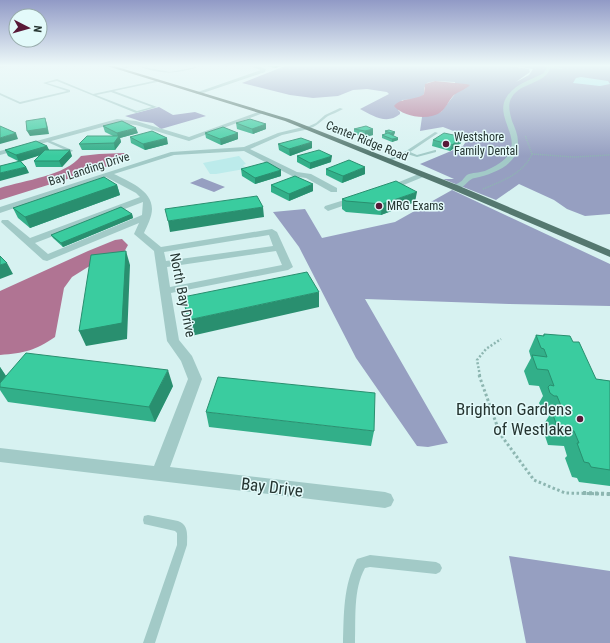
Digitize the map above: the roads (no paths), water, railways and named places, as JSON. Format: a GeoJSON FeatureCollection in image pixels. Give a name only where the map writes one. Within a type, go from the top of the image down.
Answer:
{"type":"FeatureCollection","features":[{"type":"Feature","properties":{"kind":"main road","name":"Center Ridge Road"},"geometry":{"type":"LineString","coordinates":[[208,96],[263,112],[308,128],[386,161],[424,175],[610,254]]}},
{"type":"Feature","properties":{"kind":"street"},"geometry":{"type":"LineString","coordinates":[[454,188],[464,183],[472,183],[486,178],[486,174],[509,158],[514,151],[516,139],[507,116],[507,103],[510,96]]}},
{"type":"Feature","properties":{"kind":"street"},"geometry":{"type":"LineString","coordinates":[[0,153],[117,121],[129,121],[145,124],[178,137],[189,139],[263,112]]}},
{"type":"Feature","properties":{"kind":"street","name":"Bay Landing Drive"},"geometry":{"type":"LineString","coordinates":[[0,210],[161,156],[186,152],[245,149],[271,139],[288,137],[308,128]]}},
{"type":"Feature","properties":{"kind":"street"},"geometry":{"type":"LineString","coordinates":[[186,152],[189,139]]}},
{"type":"Feature","properties":{"kind":"street"},"geometry":{"type":"LineString","coordinates":[[245,149],[295,174],[308,176],[334,190]]}},
{"type":"Feature","properties":{"kind":"street"},"geometry":{"type":"LineString","coordinates":[[28,242],[144,198],[139,191],[106,174]]}},
{"type":"Feature","properties":{"kind":"street"},"geometry":{"type":"LineString","coordinates":[[377,192],[424,175]]}},
{"type":"Feature","properties":{"kind":"street"},"geometry":{"type":"LineString","coordinates":[[328,208],[363,196]]}},
{"type":"Feature","properties":{"kind":"street","name":"North Bay Drive"},"geometry":{"type":"LineString","coordinates":[[144,198],[148,209],[140,234],[159,250],[173,341],[187,359],[195,379],[159,474]]}},
{"type":"Feature","properties":{"kind":"street"},"geometry":{"type":"LineString","coordinates":[[5,222],[47,258],[145,217]]}},
{"type":"Feature","properties":{"kind":"street"},"geometry":{"type":"LineString","coordinates":[[159,250],[272,232],[288,267],[165,291]]}},
{"type":"Feature","properties":{"kind":"street"},"geometry":{"type":"LineString","coordinates":[[161,265],[279,248]]}},
{"type":"Feature","properties":{"kind":"street"},"geometry":{"type":"LineString","coordinates":[[0,455],[159,474]]}},
{"type":"Feature","properties":{"kind":"street","name":"Bay Drive"},"geometry":{"type":"LineString","coordinates":[[159,474],[385,500]]}},
{"type":"Feature","properties":{"kind":"lane"},"geometry":{"type":"LineString","coordinates":[[4,96],[20,103],[52,96]]}},
{"type":"Feature","properties":{"kind":"lane"},"geometry":{"type":"LineString","coordinates":[[96,96],[136,112],[155,107],[125,96]]}},
{"type":"Feature","properties":{"kind":"lane"},"geometry":{"type":"LineString","coordinates":[[308,128],[317,124],[326,116],[341,108]]}},
{"type":"Feature","properties":{"kind":"lane"},"geometry":{"type":"LineString","coordinates":[[386,161],[406,152],[436,133]]}},
{"type":"Feature","properties":{"kind":"lane"},"geometry":{"type":"LineString","coordinates":[[46,140],[70,151]]}},
{"type":"Feature","properties":{"kind":"lane"},"geometry":{"type":"LineString","coordinates":[[406,152],[417,156],[434,151]]}},
{"type":"Feature","properties":{"kind":"lane"},"geometry":{"type":"LineString","coordinates":[[148,520],[178,526],[182,531],[182,545],[149,643]]}},
{"type":"Feature","properties":{"kind":"lane"},"geometry":{"type":"LineString","coordinates":[[349,643],[352,583],[355,572],[361,563],[370,561],[436,568]]}},
{"type":"Feature","properties":{"kind":"place","name":"Westshore Family Dental"},"geometry":{"type":"Point","coordinates":[446,144]}},
{"type":"Feature","properties":{"kind":"place","name":"MRG Exams"},"geometry":{"type":"Point","coordinates":[379,206]}},
{"type":"Feature","properties":{"kind":"place","name":"Brighton Gardens of Westlake"},"geometry":{"type":"Point","coordinates":[580,419]}}]}
